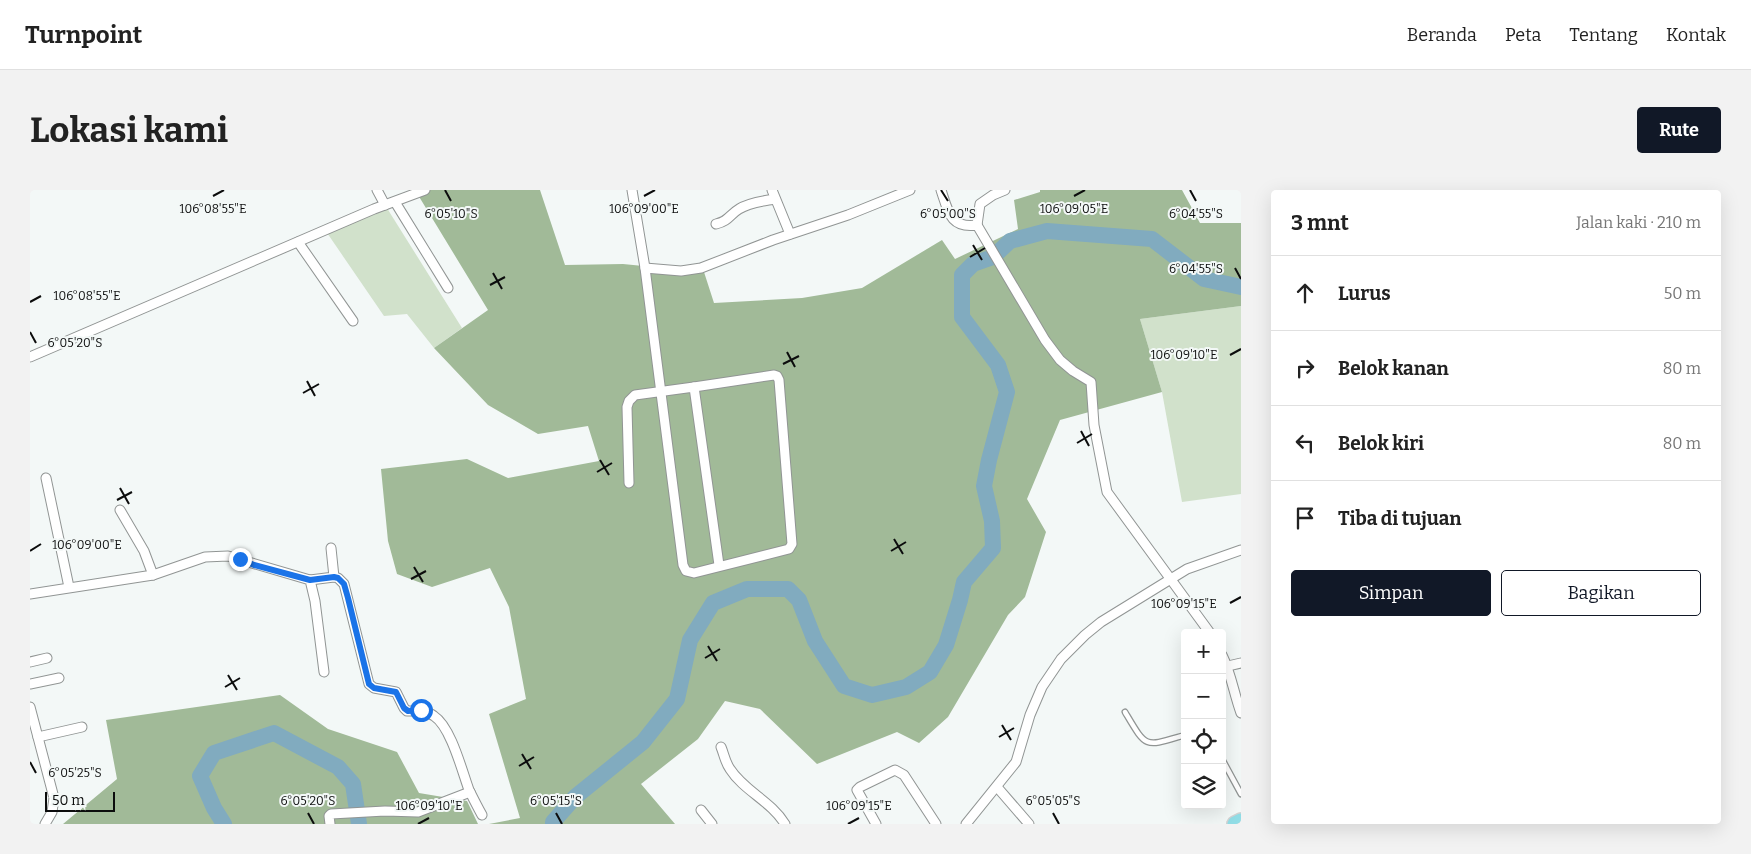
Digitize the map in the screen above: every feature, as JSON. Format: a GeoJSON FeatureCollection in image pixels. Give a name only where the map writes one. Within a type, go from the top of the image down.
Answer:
{"type":"FeatureCollection","features":[{"type":"Feature","properties":{"kind":"main road"},"geometry":{"type":"LineString","coordinates":[[1235,824],[1241,821]]}},
{"type":"Feature","properties":{"kind":"street"},"geometry":{"type":"LineString","coordinates":[[377,190],[385,205]]}},
{"type":"Feature","properties":{"kind":"street"},"geometry":{"type":"LineString","coordinates":[[30,357],[172,295],[395,202],[404,194],[425,190]]}},
{"type":"Feature","properties":{"kind":"street"},"geometry":{"type":"LineString","coordinates":[[630,482],[627,407],[629,401],[635,395],[661,391],[694,386],[774,375],[777,376],[779,380],[792,544],[789,549],[783,552],[719,565],[694,573],[686,571],[683,565],[661,391],[645,268],[632,190]]}},
{"type":"Feature","properties":{"kind":"street"},"geometry":{"type":"LineString","coordinates":[[772,190],[790,234]]}},
{"type":"Feature","properties":{"kind":"street"},"geometry":{"type":"LineString","coordinates":[[645,268],[681,271],[701,268],[790,234],[848,215],[910,190]]}},
{"type":"Feature","properties":{"kind":"street"},"geometry":{"type":"LineString","coordinates":[[941,190],[951,217],[962,226],[979,228]]}},
{"type":"Feature","properties":{"kind":"street"},"geometry":{"type":"LineString","coordinates":[[1006,190],[993,195],[980,204],[979,228],[1039,330],[1060,360],[1091,382],[1094,425],[1107,492],[1207,629]]}},
{"type":"Feature","properties":{"kind":"street"},"geometry":{"type":"LineString","coordinates":[[716,224],[725,222],[736,210],[744,206],[775,199]]}},
{"type":"Feature","properties":{"kind":"street"},"geometry":{"type":"LineString","coordinates":[[395,202],[448,288]]}},
{"type":"Feature","properties":{"kind":"street"},"geometry":{"type":"LineString","coordinates":[[298,242],[353,321]]}},
{"type":"Feature","properties":{"kind":"street"},"geometry":{"type":"LineString","coordinates":[[694,386],[719,565]]}},
{"type":"Feature","properties":{"kind":"street"},"geometry":{"type":"LineString","coordinates":[[46,478],[69,587]]}},
{"type":"Feature","properties":{"kind":"street"},"geometry":{"type":"LineString","coordinates":[[120,510],[144,551],[153,575]]}},
{"type":"Feature","properties":{"kind":"street"},"geometry":{"type":"LineString","coordinates":[[331,548],[334,577]]}},
{"type":"Feature","properties":{"kind":"street"},"geometry":{"type":"LineString","coordinates":[[969,823],[1016,762],[1030,715],[1042,687],[1061,659],[1084,635],[1101,622],[1199,563],[1240,553]]}},
{"type":"Feature","properties":{"kind":"street"},"geometry":{"type":"LineString","coordinates":[[30,594],[153,575],[205,557],[228,556],[310,580],[338,578],[344,584],[369,684],[374,688],[396,692],[404,708],[408,711],[421,710],[437,718],[448,734],[470,792],[482,815]]}},
{"type":"Feature","properties":{"kind":"street"},"geometry":{"type":"LineString","coordinates":[[310,580],[315,601],[324,672]]}},
{"type":"Feature","properties":{"kind":"street"},"geometry":{"type":"LineString","coordinates":[[30,662],[47,658]]}},
{"type":"Feature","properties":{"kind":"street"},"geometry":{"type":"LineString","coordinates":[[1226,662],[1241,713]]}},
{"type":"Feature","properties":{"kind":"street"},"geometry":{"type":"LineString","coordinates":[[1228,666],[1241,663]]}},
{"type":"Feature","properties":{"kind":"street"},"geometry":{"type":"LineString","coordinates":[[30,684],[59,678]]}},
{"type":"Feature","properties":{"kind":"street"},"geometry":{"type":"LineString","coordinates":[[30,707],[54,798],[52,812],[45,824]]}},
{"type":"Feature","properties":{"kind":"street"},"geometry":{"type":"LineString","coordinates":[[38,737],[82,727]]}},
{"type":"Feature","properties":{"kind":"street"},"geometry":{"type":"LineString","coordinates":[[721,747],[728,767],[736,777],[776,811],[785,824]]}},
{"type":"Feature","properties":{"kind":"street"},"geometry":{"type":"LineString","coordinates":[[876,824],[857,790],[898,770],[904,775],[936,824]]}},
{"type":"Feature","properties":{"kind":"street"},"geometry":{"type":"LineString","coordinates":[[997,787],[1029,824]]}},
{"type":"Feature","properties":{"kind":"street"},"geometry":{"type":"LineString","coordinates":[[330,824],[329,816],[333,814],[385,811],[418,812],[470,792]]}},
{"type":"Feature","properties":{"kind":"street"},"geometry":{"type":"LineString","coordinates":[[701,810],[712,824]]}},
{"type":"Feature","properties":{"kind":"lane"},"geometry":{"type":"LineString","coordinates":[[1126,712],[1141,738],[1146,742],[1166,741],[1181,736]]}},
{"type":"Feature","properties":{"kind":"lane"},"geometry":{"type":"LineString","coordinates":[[1225,764],[1241,794]]}},
{"type":"Feature","properties":{"kind":"green space"},"geometry":{"type":"Polygon","coordinates":[[[415,190],[540,190],[565,265],[623,264],[704,272],[714,303],[802,298],[862,288],[942,240],[955,259],[1018,229],[1014,200],[1040,192],[1040,190],[1182,190],[1200,223],[1241,223],[1241,306],[1140,319],[1162,392],[1060,420],[1027,499],[1046,532],[1025,597],[1008,615],[948,717],[919,743],[897,732],[817,764],[760,709],[725,701],[698,739],[641,784],[675,824],[489,824],[520,818],[489,714],[526,699],[509,607],[490,568],[432,587],[397,574],[388,541],[381,469],[467,459],[508,478],[599,461],[588,426],[538,434],[488,405],[434,348],[488,310],[415,190]]]}},
{"type":"Feature","properties":{"kind":"green space"},"geometry":{"type":"Polygon","coordinates":[[[385,205],[462,328],[434,348],[407,314],[384,316],[323,227],[385,205]]]}},
{"type":"Feature","properties":{"kind":"green space"},"geometry":{"type":"Polygon","coordinates":[[[1241,306],[1241,494],[1182,502],[1162,392],[1140,319],[1241,306]]]}},
{"type":"Feature","properties":{"kind":"green space"},"geometry":{"type":"Polygon","coordinates":[[[280,695],[328,729],[397,752],[419,793],[467,801],[478,824],[63,824],[117,779],[106,720],[280,695]]]}},
{"type":"Feature","properties":{"kind":"waterway"},"geometry":{"type":"LineString","coordinates":[[553,824],[575,797],[643,742],[677,699],[690,640],[713,603],[747,589],[788,589],[799,600],[815,641],[844,686],[872,695],[906,687],[930,672],[946,645],[964,582],[993,548],[992,521],[984,486],[1007,392],[998,365],[962,317],[962,275],[973,264],[993,257],[1010,241],[1047,231],[1152,239],[1204,279],[1241,287]]}},
{"type":"Feature","properties":{"kind":"waterway"},"geometry":{"type":"LineString","coordinates":[[224,824],[214,808],[200,776],[214,753],[274,733],[338,767],[353,784],[359,824]]}},
{"type":"Feature","properties":{"kind":"route"},"geometry":{"type":"LineString","coordinates":[[240,559],[254,565],[310,580],[334,577],[341,580],[348,598],[369,684],[374,688],[396,692],[404,708],[408,711],[421,710]]}}]}
